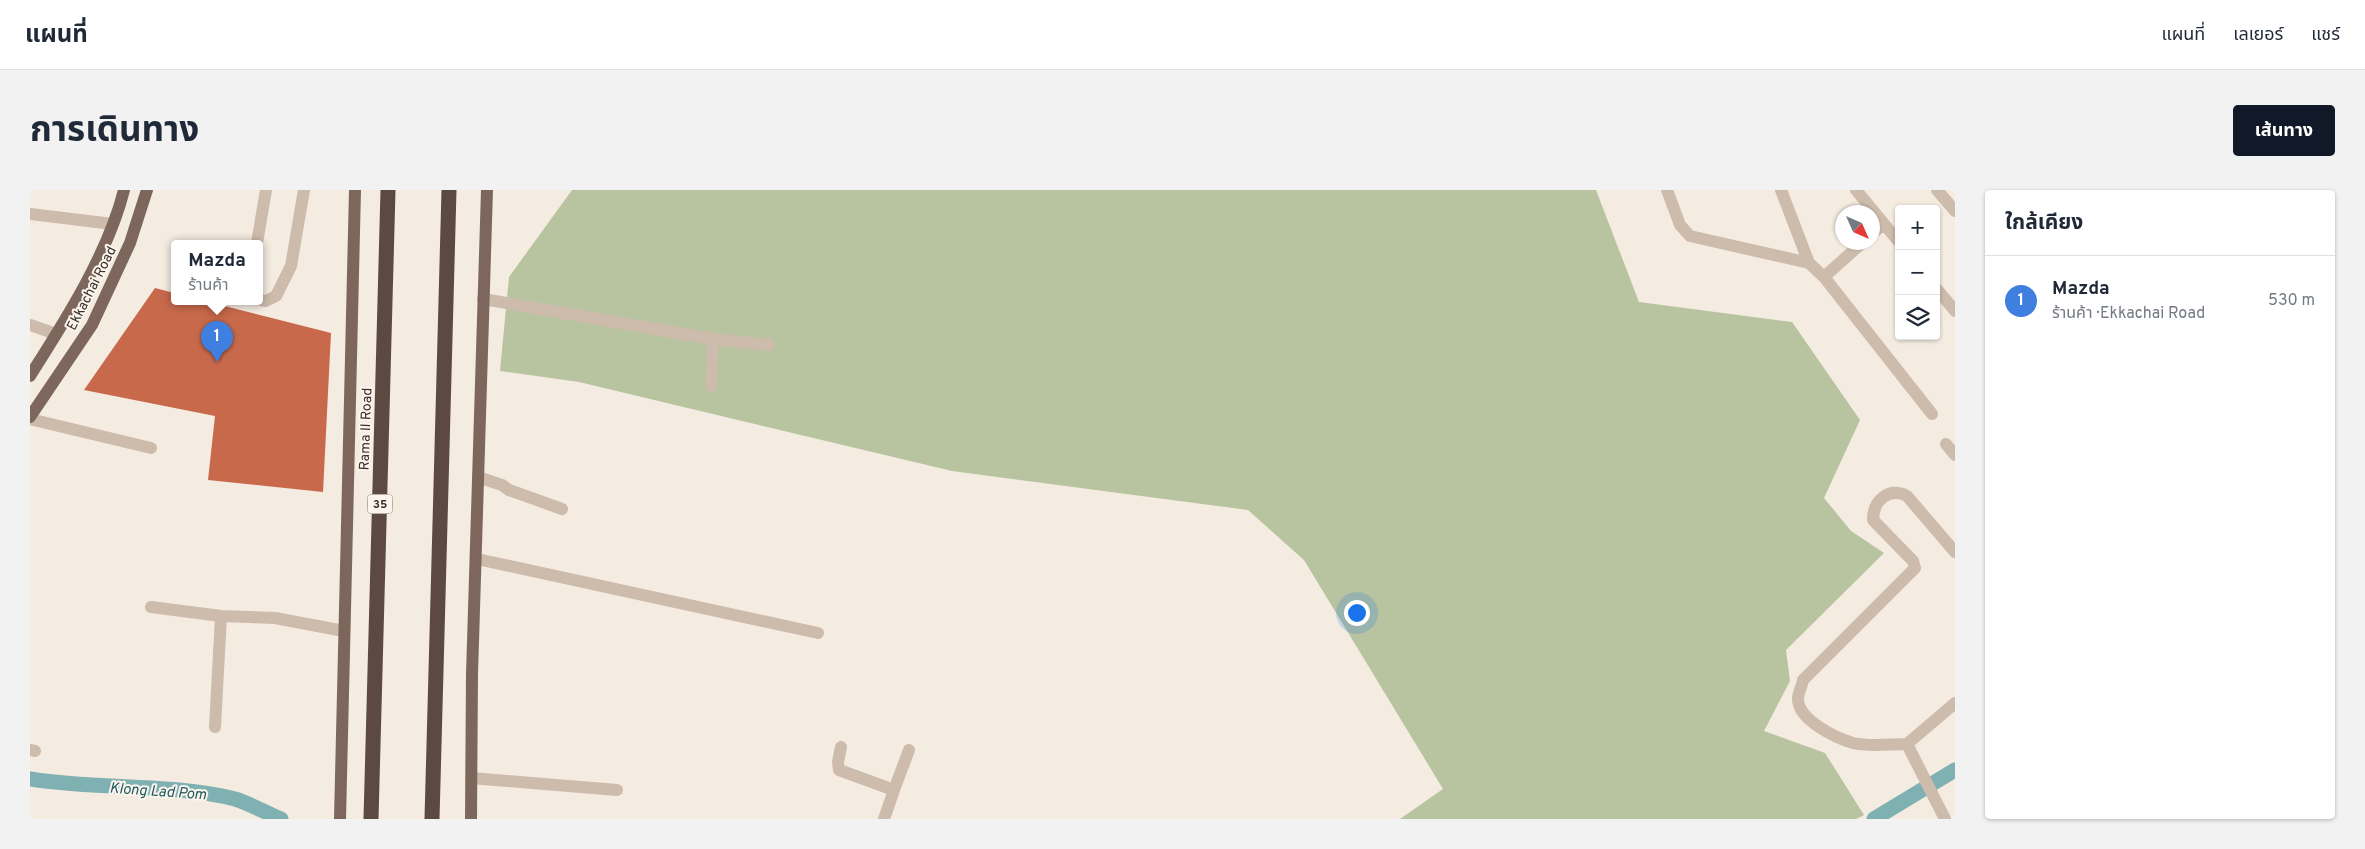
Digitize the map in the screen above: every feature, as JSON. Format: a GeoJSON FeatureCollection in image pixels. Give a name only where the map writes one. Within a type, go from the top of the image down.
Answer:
{"type":"FeatureCollection","features":[{"type":"Feature","properties":{"kind":"highway","name":"Rama II Road"},"geometry":{"type":"LineString","coordinates":[[371,819],[388,190]]}},
{"type":"Feature","properties":{"kind":"highway"},"geometry":{"type":"LineString","coordinates":[[432,819],[449,190]]}},
{"type":"Feature","properties":{"kind":"main road","name":"Ekkachai Road"},"geometry":{"type":"LineString","coordinates":[[30,376],[89,275],[113,224],[124,190]]}},
{"type":"Feature","properties":{"kind":"main road","name":"Ekkachai Road"},"geometry":{"type":"LineString","coordinates":[[30,418],[92,325],[130,243],[147,190]]}},
{"type":"Feature","properties":{"kind":"main road","name":"Rama II Road"},"geometry":{"type":"LineString","coordinates":[[340,817],[355,190]]}},
{"type":"Feature","properties":{"kind":"main road"},"geometry":{"type":"LineString","coordinates":[[471,818],[472,674],[487,190]]}},
{"type":"Feature","properties":{"kind":"street"},"geometry":{"type":"LineString","coordinates":[[258,240],[266,190]]}},
{"type":"Feature","properties":{"kind":"street"},"geometry":{"type":"LineString","coordinates":[[263,300],[276,296],[291,266],[304,190]]}},
{"type":"Feature","properties":{"kind":"street"},"geometry":{"type":"LineString","coordinates":[[1667,190],[1680,225],[1690,236],[1809,263]]}},
{"type":"Feature","properties":{"kind":"street"},"geometry":{"type":"LineString","coordinates":[[1781,190],[1809,263],[1824,277],[1932,414]]}},
{"type":"Feature","properties":{"kind":"street"},"geometry":{"type":"LineString","coordinates":[[1856,190],[1895,237]]}},
{"type":"Feature","properties":{"kind":"street"},"geometry":{"type":"LineString","coordinates":[[1937,190],[1955,211]]}},
{"type":"Feature","properties":{"kind":"street"},"geometry":{"type":"LineString","coordinates":[[30,214],[113,224]]}},
{"type":"Feature","properties":{"kind":"street"},"geometry":{"type":"LineString","coordinates":[[1880,227],[1884,224]]}},
{"type":"Feature","properties":{"kind":"street"},"geometry":{"type":"LineString","coordinates":[[1824,277],[1854,250]]}},
{"type":"Feature","properties":{"kind":"street"},"geometry":{"type":"LineString","coordinates":[[1940,293],[1955,311]]}},
{"type":"Feature","properties":{"kind":"street"},"geometry":{"type":"LineString","coordinates":[[483,299],[713,339],[769,345]]}},
{"type":"Feature","properties":{"kind":"street"},"geometry":{"type":"LineString","coordinates":[[30,325],[56,334]]}},
{"type":"Feature","properties":{"kind":"street"},"geometry":{"type":"LineString","coordinates":[[710,386],[713,339]]}},
{"type":"Feature","properties":{"kind":"street"},"geometry":{"type":"LineString","coordinates":[[30,418],[151,448]]}},
{"type":"Feature","properties":{"kind":"street"},"geometry":{"type":"LineString","coordinates":[[1946,444],[1955,455]]}},
{"type":"Feature","properties":{"kind":"street"},"geometry":{"type":"LineString","coordinates":[[478,477],[562,509]]}},
{"type":"Feature","properties":{"kind":"street"},"geometry":{"type":"LineString","coordinates":[[1955,552],[1908,496],[1899,492],[1888,493],[1876,504],[1873,520],[1913,561],[1915,568],[1803,680],[1798,699],[1800,708],[1805,716],[1836,736],[1854,743],[1907,744],[1955,703]]}},
{"type":"Feature","properties":{"kind":"street"},"geometry":{"type":"LineString","coordinates":[[477,559],[818,633]]}},
{"type":"Feature","properties":{"kind":"street"},"geometry":{"type":"LineString","coordinates":[[150,607],[221,616],[275,618],[344,631]]}},
{"type":"Feature","properties":{"kind":"street"},"geometry":{"type":"LineString","coordinates":[[215,726],[221,616]]}},
{"type":"Feature","properties":{"kind":"street"},"geometry":{"type":"LineString","coordinates":[[1907,744],[1945,819]]}},
{"type":"Feature","properties":{"kind":"street"},"geometry":{"type":"LineString","coordinates":[[841,747],[838,762],[839,770],[894,790]]}},
{"type":"Feature","properties":{"kind":"street"},"geometry":{"type":"LineString","coordinates":[[884,819],[909,750]]}},
{"type":"Feature","properties":{"kind":"street"},"geometry":{"type":"LineString","coordinates":[[471,778],[617,790]]}},
{"type":"Feature","properties":{"kind":"green space"},"geometry":{"type":"Polygon","coordinates":[[[572,190],[1596,190],[1639,302],[1792,322],[1860,420],[1824,498],[1851,531],[1884,553],[1786,650],[1790,681],[1764,731],[1825,753],[1864,815],[1856,819],[1400,819],[1443,789],[1304,560],[1248,510],[952,471],[579,382],[500,371],[509,277],[572,190]]]}},
{"type":"Feature","properties":{"kind":"building"},"geometry":{"type":"Polygon","coordinates":[[[155,288],[171,292],[171,305],[221,305],[331,333],[323,492],[208,480],[215,416],[84,390],[155,288]]]}},
{"type":"Feature","properties":{"kind":"waterway"},"geometry":{"type":"LineString","coordinates":[[1874,819],[1955,770]]}},
{"type":"Feature","properties":{"kind":"waterway","name":"Klong Lad Pom"},"geometry":{"type":"LineString","coordinates":[[30,779],[81,785],[211,794],[241,801],[281,819]]}},
{"type":"Feature","properties":{"kind":"place","name":"Mazda"},"geometry":{"type":"Point","coordinates":[217,362]}}]}
